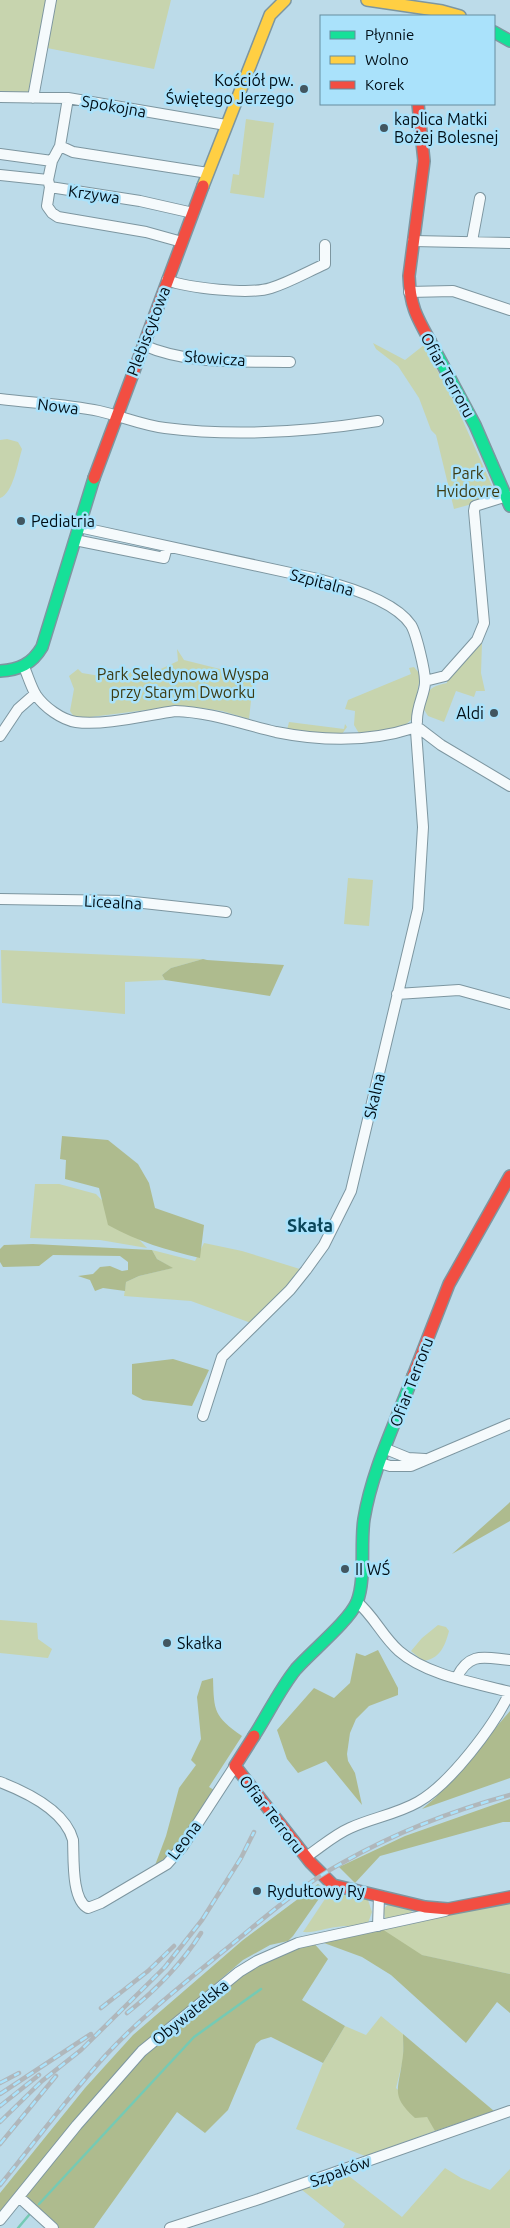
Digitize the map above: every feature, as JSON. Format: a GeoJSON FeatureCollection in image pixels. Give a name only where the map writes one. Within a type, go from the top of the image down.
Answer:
{"type":"FeatureCollection","features":[{"type":"Feature","properties":{"kind":"street"},"geometry":{"type":"LineString","coordinates":[[33,98],[51,0]]}},
{"type":"Feature","properties":{"kind":"street","name":"Plebiscytowa"},"geometry":{"type":"LineString","coordinates":[[24,667],[33,660],[42,647],[100,458],[142,345],[268,20],[273,10],[284,0]]}},
{"type":"Feature","properties":{"kind":"street"},"geometry":{"type":"LineString","coordinates":[[367,0],[442,9],[457,15]]}},
{"type":"Feature","properties":{"kind":"street"},"geometry":{"type":"LineString","coordinates":[[495,33],[510,41]]}},
{"type":"Feature","properties":{"kind":"street","name":"Spokojna"},"geometry":{"type":"LineString","coordinates":[[0,98],[68,98],[226,125]]}},
{"type":"Feature","properties":{"kind":"street"},"geometry":{"type":"LineString","coordinates":[[68,98],[60,146],[52,160],[47,206],[52,213],[58,217],[146,232],[182,242]]}},
{"type":"Feature","properties":{"kind":"street","name":"Ofiar Terroru"},"geometry":{"type":"LineString","coordinates":[[418,105],[424,160],[419,214],[408,275],[409,292],[414,313],[476,424],[508,501]]}},
{"type":"Feature","properties":{"kind":"street"},"geometry":{"type":"LineString","coordinates":[[60,146],[73,152],[208,173]]}},
{"type":"Feature","properties":{"kind":"street"},"geometry":{"type":"LineString","coordinates":[[0,154],[52,160]]}},
{"type":"Feature","properties":{"kind":"street","name":"Krzywa"},"geometry":{"type":"LineString","coordinates":[[0,174],[193,213]]}},
{"type":"Feature","properties":{"kind":"street"},"geometry":{"type":"LineString","coordinates":[[472,241],[480,198]]}},
{"type":"Feature","properties":{"kind":"street"},"geometry":{"type":"LineString","coordinates":[[413,241],[510,242]]}},
{"type":"Feature","properties":{"kind":"street"},"geometry":{"type":"LineString","coordinates":[[167,280],[180,284],[254,291],[271,288],[325,264],[324,245]]}},
{"type":"Feature","properties":{"kind":"street"},"geometry":{"type":"LineString","coordinates":[[409,292],[453,291],[507,308],[510,317]]}},
{"type":"Feature","properties":{"kind":"street","name":"Słowicza"},"geometry":{"type":"LineString","coordinates":[[142,345],[188,357],[290,362]]}},
{"type":"Feature","properties":{"kind":"street","name":"Nowa"},"geometry":{"type":"LineString","coordinates":[[0,399],[96,410],[139,423],[166,428],[210,431],[314,430],[378,421]]}},
{"type":"Feature","properties":{"kind":"street"},"geometry":{"type":"LineString","coordinates":[[425,681],[445,676],[480,635],[484,623],[474,511],[476,506],[481,504],[508,501]]}},
{"type":"Feature","properties":{"kind":"street","name":"Szpitalna"},"geometry":{"type":"LineString","coordinates":[[80,527],[318,579],[368,595],[398,612],[410,623],[415,635],[425,681],[418,708],[416,727]]}},
{"type":"Feature","properties":{"kind":"street"},"geometry":{"type":"LineString","coordinates":[[75,540],[164,558],[168,546]]}},
{"type":"Feature","properties":{"kind":"street"},"geometry":{"type":"LineString","coordinates":[[0,671],[14,671],[24,667],[35,694],[48,708],[62,717],[75,722],[92,723],[175,711],[189,711],[277,732],[309,737],[380,737],[416,727],[440,745],[510,786]]}},
{"type":"Feature","properties":{"kind":"street"},"geometry":{"type":"LineString","coordinates":[[0,736],[18,709],[35,694]]}},
{"type":"Feature","properties":{"kind":"street","name":"Skalna"},"geometry":{"type":"LineString","coordinates":[[203,1416],[222,1357],[290,1290],[324,1246],[351,1191],[364,1144],[418,909],[422,869],[422,812],[416,727]]}},
{"type":"Feature","properties":{"kind":"street","name":"Licealna"},"geometry":{"type":"LineString","coordinates":[[0,899],[125,901],[226,912]]}},
{"type":"Feature","properties":{"kind":"street"},"geometry":{"type":"LineString","coordinates":[[397,994],[458,990],[510,1004]]}},
{"type":"Feature","properties":{"kind":"street","name":"Ofiar Terroru"},"geometry":{"type":"LineString","coordinates":[[357,1602],[366,1609],[384,1637],[401,1653],[415,1662],[457,1677],[510,1692],[501,1711],[461,1762],[430,1794],[416,1803],[340,1833],[306,1858],[235,1766],[295,1671],[314,1649],[347,1617],[357,1602],[361,1583],[361,1548],[364,1519],[380,1463],[449,1284],[510,1176]]}},
{"type":"Feature","properties":{"kind":"street"},"geometry":{"type":"LineString","coordinates":[[380,1463],[405,1468],[510,1424]]}},
{"type":"Feature","properties":{"kind":"street"},"geometry":{"type":"LineString","coordinates":[[386,1450],[408,1458],[428,1459]]}},
{"type":"Feature","properties":{"kind":"street"},"geometry":{"type":"LineString","coordinates":[[457,1677],[462,1667],[468,1661],[477,1658],[510,1660]]}},
{"type":"Feature","properties":{"kind":"street","name":"Leona"},"geometry":{"type":"LineString","coordinates":[[0,1782],[43,1804],[57,1816],[70,1832],[73,1840],[76,1892],[81,1904],[88,1908],[101,1903],[174,1858],[235,1766]]}},
{"type":"Feature","properties":{"kind":"street","name":"Obywatelska"},"geometry":{"type":"LineString","coordinates":[[306,1858],[333,1885],[425,1907],[448,1909]]}},
{"type":"Feature","properties":{"kind":"street"},"geometry":{"type":"LineString","coordinates":[[378,1926],[379,1897]]}},
{"type":"Feature","properties":{"kind":"street","name":"Obywatelska"},"geometry":{"type":"LineString","coordinates":[[0,2220],[77,2125],[142,2051],[239,1972],[278,1951],[298,1943],[510,1897]]}},
{"type":"Feature","properties":{"kind":"street","name":"Szpaków"},"geometry":{"type":"LineString","coordinates":[[170,2228],[259,2200],[510,2112]]}},
{"type":"Feature","properties":{"kind":"street"},"geometry":{"type":"LineString","coordinates":[[19,2197],[53,2228]]}},
{"type":"Feature","properties":{"kind":"green space"},"geometry":{"type":"Polygon","coordinates":[[[0,0],[46,0],[28,94],[0,93],[0,0]]]}},
{"type":"Feature","properties":{"kind":"green space"},"geometry":{"type":"Polygon","coordinates":[[[55,0],[171,0],[154,69],[47,48],[55,0]]]}},
{"type":"Feature","properties":{"kind":"green space"},"geometry":{"type":"Polygon","coordinates":[[[246,119],[274,123],[264,198],[230,193],[233,174],[239,175],[246,119]]]}},
{"type":"Feature","properties":{"kind":"green space","name":"Park Hvidovre"},"geometry":{"type":"Polygon","coordinates":[[[373,343],[405,360],[424,345],[458,410],[497,497],[454,509],[436,435],[431,430],[419,398],[398,366],[376,349],[373,343]]]}},
{"type":"Feature","properties":{"kind":"green space"},"geometry":{"type":"Polygon","coordinates":[[[7,439],[18,442],[22,449],[12,484],[5,495],[0,498],[0,440],[7,439]]]}},
{"type":"Feature","properties":{"kind":"green space"},"geometry":{"type":"Polygon","coordinates":[[[479,642],[482,643],[481,673],[485,691],[476,691],[474,697],[456,691],[444,722],[428,716],[423,708],[430,690],[447,683],[447,680],[479,642]]]}},
{"type":"Feature","properties":{"kind":"green space","name":"Park Seledynowa Wyspa przy Starym Dworku"},"geometry":{"type":"Polygon","coordinates":[[[177,649],[184,660],[248,676],[253,682],[249,719],[222,711],[194,707],[170,707],[83,718],[74,717],[70,711],[74,689],[69,676],[78,669],[82,673],[118,679],[129,672],[150,674],[178,661],[177,649]]]}},
{"type":"Feature","properties":{"kind":"green space"},"geometry":{"type":"Polygon","coordinates":[[[414,667],[419,673],[420,678],[412,719],[403,727],[360,735],[354,725],[355,711],[345,709],[348,700],[411,674],[409,668],[414,667]]]}},
{"type":"Feature","properties":{"kind":"green space"},"geometry":{"type":"Polygon","coordinates":[[[289,722],[344,729],[345,724],[347,727],[342,734],[287,730],[289,722]]]}},
{"type":"Feature","properties":{"kind":"green space"},"geometry":{"type":"Polygon","coordinates":[[[348,878],[373,880],[369,926],[344,924],[348,878]]]}},
{"type":"Feature","properties":{"kind":"green space"},"geometry":{"type":"Polygon","coordinates":[[[1,950],[203,959],[171,968],[162,975],[165,980],[125,982],[125,1014],[2,1003],[1,950]]]}},
{"type":"Feature","properties":{"kind":"green space"},"geometry":{"type":"Polygon","coordinates":[[[203,959],[284,965],[270,996],[165,980],[162,975],[171,968],[203,959]]]}},
{"type":"Feature","properties":{"kind":"green space"},"geometry":{"type":"Polygon","coordinates":[[[62,1136],[108,1140],[138,1164],[149,1183],[155,1208],[204,1225],[200,1258],[153,1245],[108,1225],[99,1188],[65,1179],[66,1160],[60,1159],[62,1136]]]}},
{"type":"Feature","properties":{"kind":"green space"},"geometry":{"type":"Polygon","coordinates":[[[35,1184],[59,1184],[96,1194],[147,1248],[100,1240],[30,1238],[35,1184]]]}},
{"type":"Feature","properties":{"kind":"green space"},"geometry":{"type":"Polygon","coordinates":[[[204,1243],[242,1251],[303,1270],[251,1323],[191,1301],[124,1296],[126,1282],[139,1276],[172,1268],[157,1259],[152,1250],[195,1261],[204,1243]]]}},
{"type":"Feature","properties":{"kind":"green space"},"geometry":{"type":"Polygon","coordinates":[[[33,1244],[152,1250],[157,1259],[173,1268],[139,1276],[126,1282],[125,1291],[103,1288],[95,1291],[90,1280],[78,1276],[93,1274],[100,1267],[110,1266],[122,1271],[128,1270],[128,1262],[120,1256],[53,1255],[39,1266],[3,1267],[0,1262],[0,1249],[4,1245],[33,1244]]]}},
{"type":"Feature","properties":{"kind":"green space"},"geometry":{"type":"Polygon","coordinates":[[[173,1359],[209,1370],[192,1406],[143,1400],[132,1394],[132,1364],[173,1359]]]}},
{"type":"Feature","properties":{"kind":"green space"},"geometry":{"type":"Polygon","coordinates":[[[510,1502],[510,1521],[452,1554],[508,1504],[510,1502]]]}},
{"type":"Feature","properties":{"kind":"green space"},"geometry":{"type":"Polygon","coordinates":[[[0,1620],[37,1623],[38,1639],[52,1649],[48,1658],[0,1653],[0,1620]]]}},
{"type":"Feature","properties":{"kind":"green space"},"geometry":{"type":"Polygon","coordinates":[[[438,1625],[446,1627],[449,1631],[446,1642],[438,1655],[423,1661],[411,1651],[422,1638],[438,1625]]]}},
{"type":"Feature","properties":{"kind":"green space"},"geometry":{"type":"Polygon","coordinates":[[[378,1650],[398,1688],[398,1695],[369,1706],[356,1719],[350,1733],[348,1761],[355,1773],[362,1805],[326,1761],[298,1773],[287,1759],[277,1730],[314,1688],[334,1698],[350,1683],[356,1653],[365,1656],[378,1650]]]}},
{"type":"Feature","properties":{"kind":"green space"},"geometry":{"type":"Polygon","coordinates":[[[213,1678],[217,1712],[226,1723],[242,1736],[209,1787],[214,1790],[170,1858],[154,1868],[166,1836],[179,1788],[196,1765],[191,1760],[201,1739],[197,1697],[202,1681],[213,1678]]]}},
{"type":"Feature","properties":{"kind":"green space"},"geometry":{"type":"Polygon","coordinates":[[[510,1711],[510,1778],[422,1809],[435,1798],[510,1711]]]}},
{"type":"Feature","properties":{"kind":"green space"},"geometry":{"type":"Polygon","coordinates":[[[510,1799],[510,1822],[503,1822],[380,1856],[355,1883],[339,1867],[405,1836],[510,1799]]]}},
{"type":"Feature","properties":{"kind":"green space"},"geometry":{"type":"Polygon","coordinates":[[[318,1884],[325,1890],[293,1936],[288,1941],[270,1945],[243,1960],[128,2059],[0,2213],[0,2193],[85,2088],[133,2035],[243,1940],[318,1884]]]}},
{"type":"Feature","properties":{"kind":"green space"},"geometry":{"type":"Polygon","coordinates":[[[331,1890],[368,1900],[372,1912],[368,1923],[303,1932],[331,1890]]]}},
{"type":"Feature","properties":{"kind":"green space"},"geometry":{"type":"Polygon","coordinates":[[[510,1902],[510,1974],[421,1955],[377,1930],[510,1902]]]}},
{"type":"Feature","properties":{"kind":"green space"},"geometry":{"type":"Polygon","coordinates":[[[390,1903],[412,1910],[411,1915],[385,1918],[383,1909],[390,1903]]]}},
{"type":"Feature","properties":{"kind":"green space"},"geometry":{"type":"Polygon","coordinates":[[[382,1929],[422,1955],[510,1974],[510,2013],[497,2002],[466,2043],[391,1975],[362,1957],[324,1943],[382,1929]]]}},
{"type":"Feature","properties":{"kind":"green space"},"geometry":{"type":"Polygon","coordinates":[[[311,1940],[328,1959],[302,2000],[345,2026],[323,2063],[271,2037],[261,2040],[256,2044],[228,2110],[205,2133],[177,2112],[94,2228],[58,2228],[19,2197],[142,2051],[239,1972],[311,1940]]]}},
{"type":"Feature","properties":{"kind":"green space"},"geometry":{"type":"Polygon","coordinates":[[[381,2016],[403,2034],[403,2060],[396,2088],[431,2121],[435,2131],[365,2156],[296,2129],[323,2063],[345,2026],[366,2035],[381,2016]]]}},
{"type":"Feature","properties":{"kind":"green space"},"geometry":{"type":"Polygon","coordinates":[[[403,2034],[494,2111],[435,2131],[427,2117],[415,2118],[402,2104],[398,2093],[403,2055],[403,2034]]]}},
{"type":"Feature","properties":{"kind":"green space"},"geometry":{"type":"Polygon","coordinates":[[[445,2168],[461,2178],[490,2190],[510,2169],[510,2228],[343,2228],[345,2224],[297,2186],[341,2170],[402,2217],[445,2168]]]}},
{"type":"Feature","properties":{"kind":"waterway"},"geometry":{"type":"LineString","coordinates":[[39,2204],[194,2037],[261,1989]]}},
{"type":"Feature","properties":{"kind":"waterway"},"geometry":{"type":"LineString","coordinates":[[18,2228],[29,2215]]}},
{"type":"Feature","properties":{"kind":"railway"},"geometry":{"type":"LineString","coordinates":[[0,2185],[78,2087],[118,2042],[176,1990],[295,1894],[326,1872],[382,1842],[466,1808],[510,1795]]}},
{"type":"Feature","properties":{"kind":"railway"},"geometry":{"type":"LineString","coordinates":[[0,2122],[42,2081],[81,2050],[165,1967],[202,1920],[241,1858],[254,1832]]}},
{"type":"Feature","properties":{"kind":"railway"},"geometry":{"type":"LineString","coordinates":[[127,2013],[167,1976],[185,1956],[201,1933]]}},
{"type":"Feature","properties":{"kind":"railway"},"geometry":{"type":"LineString","coordinates":[[101,2008],[148,1971],[174,1946]]}},
{"type":"Feature","properties":{"kind":"railway"},"geometry":{"type":"LineString","coordinates":[[0,2094],[91,2034]]}},
{"type":"Feature","properties":{"kind":"railway"},"geometry":{"type":"LineString","coordinates":[[0,2083],[19,2073]]}},
{"type":"Feature","properties":{"kind":"railway"},"geometry":{"type":"LineString","coordinates":[[0,2106],[39,2075]]}},
{"type":"Feature","properties":{"kind":"railway"},"geometry":{"type":"LineString","coordinates":[[0,2144],[56,2076]]}},
{"type":"Feature","properties":{"kind":"traffic: fast"},"geometry":{"type":"LineString","coordinates":[[495,33],[510,41]]}},
{"type":"Feature","properties":{"kind":"traffic: fast"},"geometry":{"type":"LineString","coordinates":[[430,341],[475,425],[510,506]]}},
{"type":"Feature","properties":{"kind":"traffic: fast"},"geometry":{"type":"LineString","coordinates":[[0,671],[24,665],[34,658],[42,647],[94,478]]}},
{"type":"Feature","properties":{"kind":"traffic: fast"},"geometry":{"type":"LineString","coordinates":[[254,1736],[279,1693],[296,1669],[338,1627],[353,1610],[357,1602],[362,1572],[364,1519],[368,1501],[385,1446],[413,1376]]}},
{"type":"Feature","properties":{"kind":"traffic: slow"},"geometry":{"type":"LineString","coordinates":[[203,186],[270,15],[285,0]]}},
{"type":"Feature","properties":{"kind":"traffic: slow"},"geometry":{"type":"LineString","coordinates":[[367,0],[442,11],[456,15]]}},
{"type":"Feature","properties":{"kind":"traffic: jam"},"geometry":{"type":"LineString","coordinates":[[418,105],[424,161],[409,276],[415,310],[430,341]]}},
{"type":"Feature","properties":{"kind":"traffic: jam"},"geometry":{"type":"LineString","coordinates":[[94,478],[203,186]]}},
{"type":"Feature","properties":{"kind":"traffic: jam"},"geometry":{"type":"LineString","coordinates":[[413,1376],[449,1284],[510,1176]]}},
{"type":"Feature","properties":{"kind":"traffic: jam"},"geometry":{"type":"LineString","coordinates":[[254,1736],[235,1766],[310,1862],[333,1885],[425,1907],[448,1909],[510,1897]]}},
{"type":"Feature","properties":{"kind":"place","name":"Kościół pw. Świętego Jerzego"},"geometry":{"type":"Point","coordinates":[304,89]}},
{"type":"Feature","properties":{"kind":"place","name":"kaplica Matki Bożej Bolesnej"},"geometry":{"type":"Point","coordinates":[384,128]}},
{"type":"Feature","properties":{"kind":"place","name":"Pediatria"},"geometry":{"type":"Point","coordinates":[21,521]}},
{"type":"Feature","properties":{"kind":"place","name":"Aldi"},"geometry":{"type":"Point","coordinates":[494,713]}},
{"type":"Feature","properties":{"kind":"place","name":"II WŚ"},"geometry":{"type":"Point","coordinates":[345,1569]}},
{"type":"Feature","properties":{"kind":"place","name":"Skałka"},"geometry":{"type":"Point","coordinates":[167,1643]}},
{"type":"Feature","properties":{"kind":"place","name":"Rydułtowy Ry"},"geometry":{"type":"Point","coordinates":[257,1891]}},
{"type":"Feature","properties":{"kind":"district","name":"Skała"},"geometry":{"type":"Point","coordinates":[310,1226]}}]}
